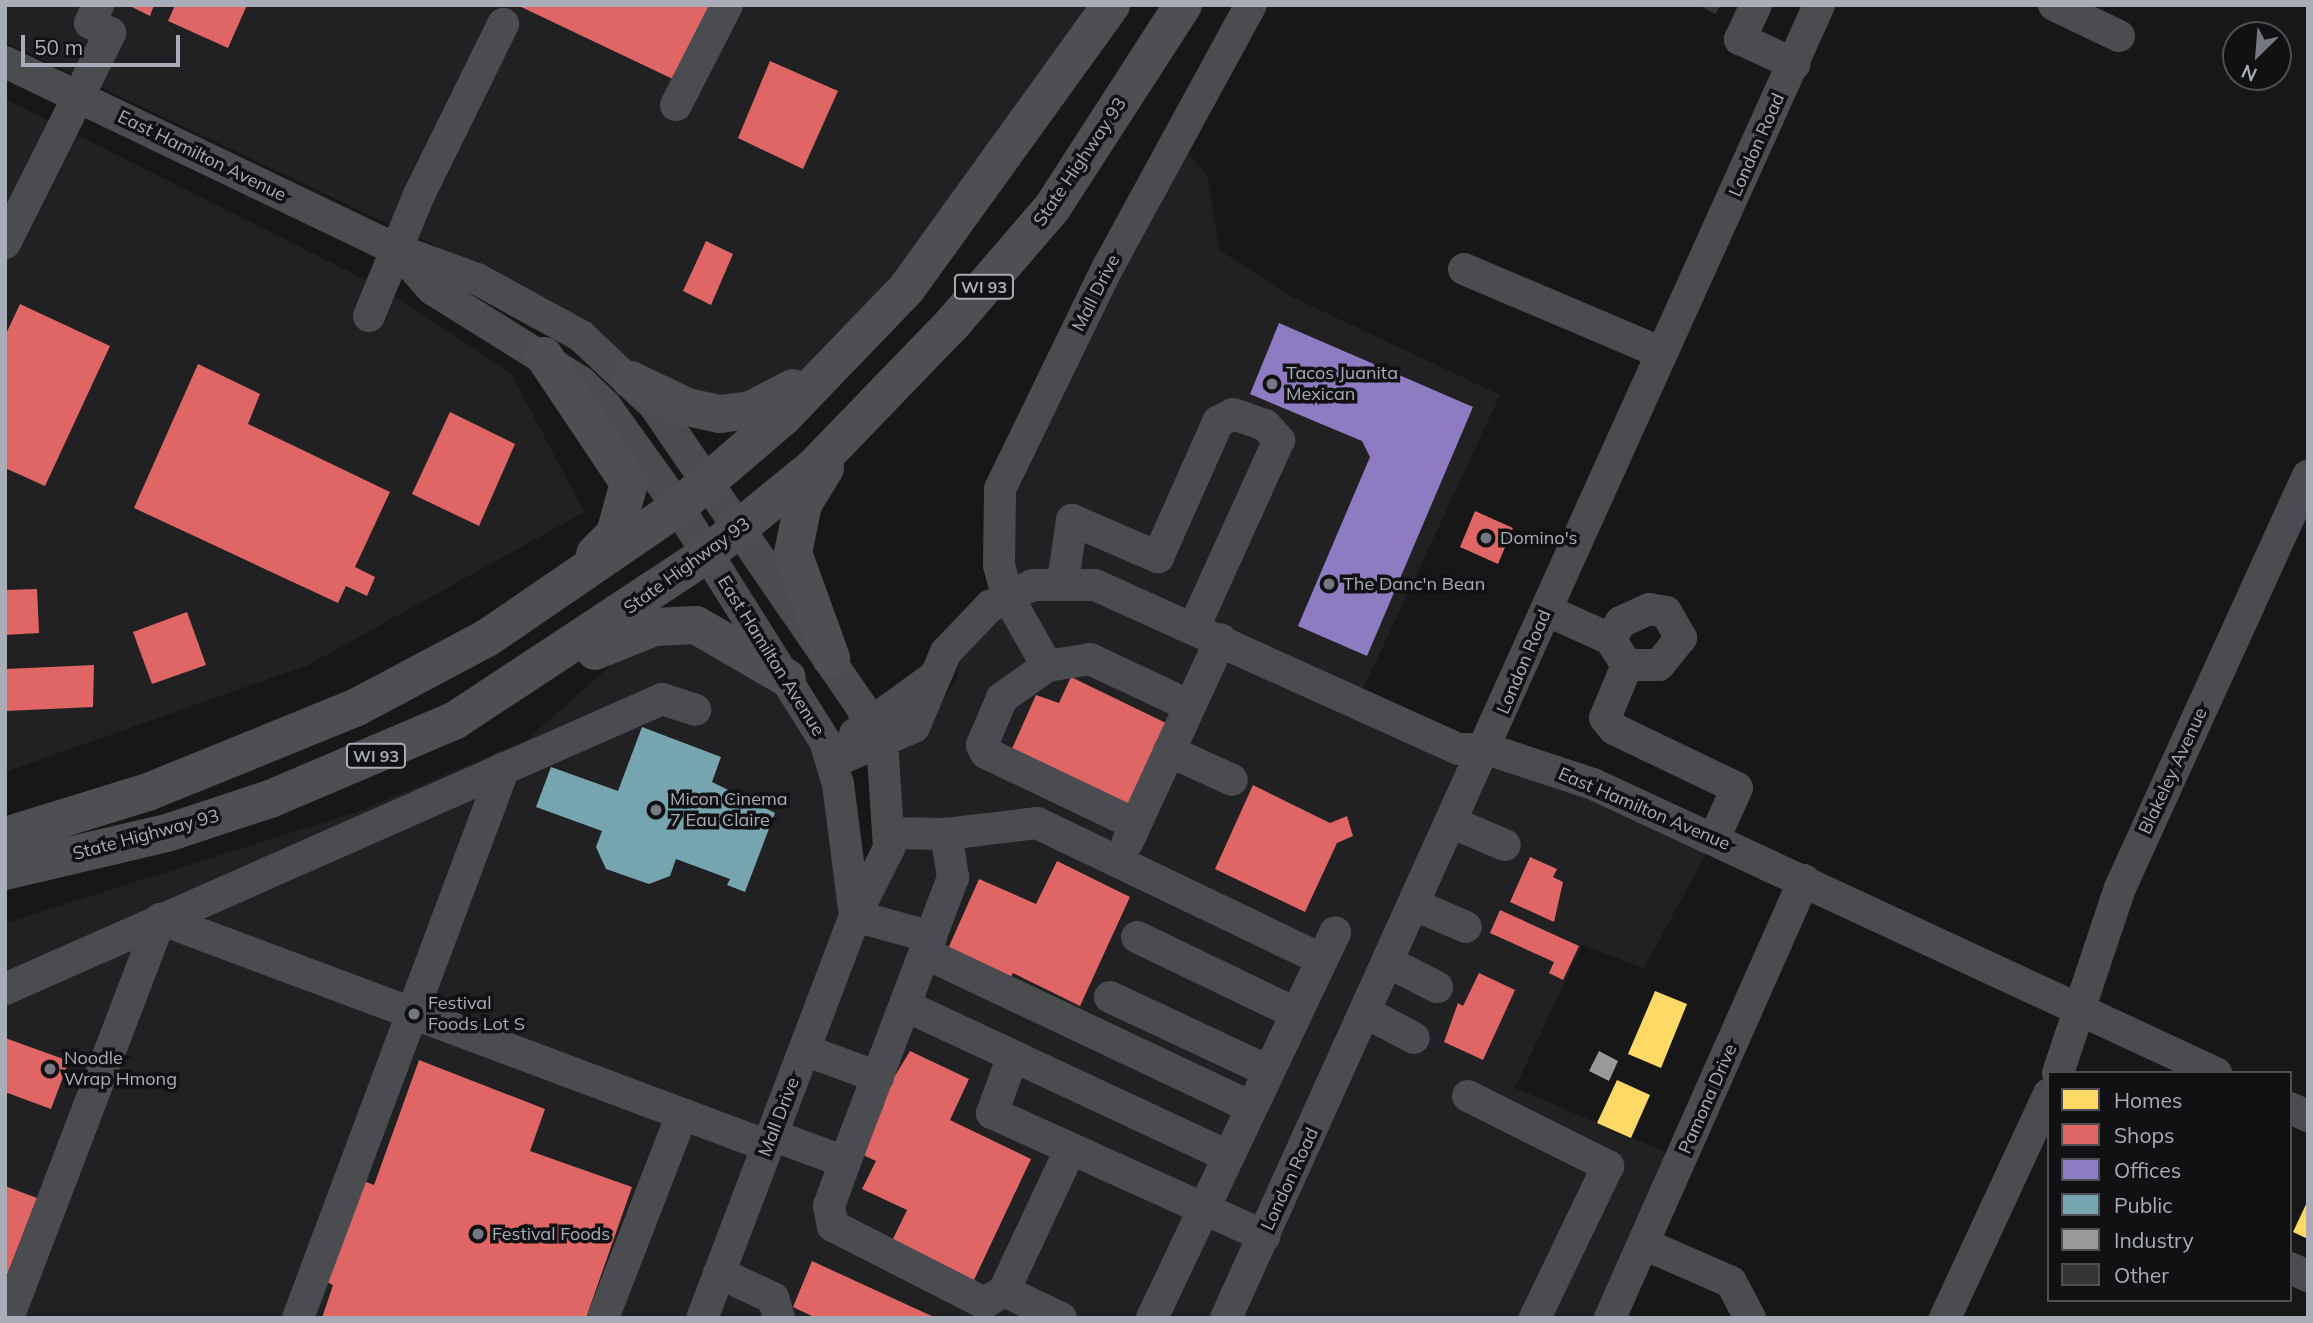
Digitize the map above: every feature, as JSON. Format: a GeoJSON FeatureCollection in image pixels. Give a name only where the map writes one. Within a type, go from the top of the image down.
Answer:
{"type":"FeatureCollection","features":[{"type":"Feature","properties":{"kind":"main road","name":"State Highway 93"},"geometry":{"type":"LineString","coordinates":[[5,836],[148,792],[357,707],[556,593],[678,507],[710,481],[846,355],[923,268],[1111,5]]}},
{"type":"Feature","properties":{"kind":"main road","name":"State Highway 93"},"geometry":{"type":"LineString","coordinates":[[5,872],[167,833],[270,799],[454,721],[518,682],[740,530],[845,437],[1052,208],[1183,5]]}},
{"type":"Feature","properties":{"kind":"main road"},"geometry":{"type":"LineString","coordinates":[[631,380],[687,407],[736,414],[766,405],[846,355]]}},
{"type":"Feature","properties":{"kind":"main road"},"geometry":{"type":"LineString","coordinates":[[544,356],[625,468],[629,483],[615,534],[556,593]]}},
{"type":"Feature","properties":{"kind":"main road"},"geometry":{"type":"LineString","coordinates":[[831,658],[793,552],[803,504],[845,437]]}},
{"type":"Feature","properties":{"kind":"main road"},"geometry":{"type":"LineString","coordinates":[[518,682],[677,624],[725,636],[779,664]]}},
{"type":"Feature","properties":{"kind":"street"},"geometry":{"type":"LineString","coordinates":[[5,243],[75,96],[110,33],[90,23],[98,5]]}},
{"type":"Feature","properties":{"kind":"street"},"geometry":{"type":"LineString","coordinates":[[676,105],[727,5]]}},
{"type":"Feature","properties":{"kind":"street","name":"Mall Drive"},"geometry":{"type":"LineString","coordinates":[[1047,666],[1007,595],[994,535],[1000,489],[1108,267],[1251,5]]}},
{"type":"Feature","properties":{"kind":"street"},"geometry":{"type":"LineString","coordinates":[[1756,5],[1740,39],[1794,64]]}},
{"type":"Feature","properties":{"kind":"street","name":"London Road"},"geometry":{"type":"LineString","coordinates":[[1226,1318],[1417,906],[1546,610],[1819,5]]}},
{"type":"Feature","properties":{"kind":"street"},"geometry":{"type":"LineString","coordinates":[[2054,5],[2119,36]]}},
{"type":"Feature","properties":{"kind":"street"},"geometry":{"type":"LineString","coordinates":[[369,316],[503,24]]}},
{"type":"Feature","properties":{"kind":"street","name":"East Hamilton Avenue"},"geometry":{"type":"LineString","coordinates":[[5,62],[398,250],[545,314],[631,380],[710,481],[740,530],[831,658],[874,732]]}},
{"type":"Feature","properties":{"kind":"street","name":"East Hamilton Avenue"},"geometry":{"type":"LineString","coordinates":[[398,250],[432,289],[544,356],[606,405],[678,507],[779,664],[833,762],[874,732],[919,722],[934,677],[957,637],[1007,595],[1063,581],[1115,591],[1458,749],[1487,749],[1593,784],[2212,1071]]}},
{"type":"Feature","properties":{"kind":"street"},"geometry":{"type":"LineString","coordinates":[[1464,269],[1662,353]]}},
{"type":"Feature","properties":{"kind":"street"},"geometry":{"type":"LineString","coordinates":[[1063,581],[1072,520],[1158,557],[1218,422],[1233,414],[1265,425],[1279,440],[1208,633],[1190,706],[1118,862]]}},
{"type":"Feature","properties":{"kind":"street","name":"Blakeley Avenue"},"geometry":{"type":"LineString","coordinates":[[2059,1071],[2120,888],[2308,476]]}},
{"type":"Feature","properties":{"kind":"street"},"geometry":{"type":"LineString","coordinates":[[1115,591],[1130,545]]}},
{"type":"Feature","properties":{"kind":"street"},"geometry":{"type":"LineString","coordinates":[[1610,639],[1621,622],[1649,609],[1666,612],[1678,626],[1681,638],[1659,665],[1627,665]]}},
{"type":"Feature","properties":{"kind":"street"},"geometry":{"type":"LineString","coordinates":[[1546,610],[1610,639],[1627,665]]}},
{"type":"Feature","properties":{"kind":"street"},"geometry":{"type":"LineString","coordinates":[[1135,824],[986,753],[982,745],[1002,698],[1047,666],[1090,659],[1190,706]]}},
{"type":"Feature","properties":{"kind":"street"},"geometry":{"type":"LineString","coordinates":[[1627,665],[1605,718],[1614,729],[1737,788],[1714,839]]}},
{"type":"Feature","properties":{"kind":"street"},"geometry":{"type":"LineString","coordinates":[[5,989],[662,699],[695,710]]}},
{"type":"Feature","properties":{"kind":"street","name":"Mall Drive"},"geometry":{"type":"LineString","coordinates":[[702,1318],[855,916],[885,866],[890,834],[874,732]]}},
{"type":"Feature","properties":{"kind":"street"},"geometry":{"type":"LineString","coordinates":[[1169,751],[1232,780]]}},
{"type":"Feature","properties":{"kind":"street","name":"Mall Drive"},"geometry":{"type":"LineString","coordinates":[[833,762],[855,916]]}},
{"type":"Feature","properties":{"kind":"street"},"geometry":{"type":"LineString","coordinates":[[298,1318],[414,1014],[503,768]]}},
{"type":"Feature","properties":{"kind":"street"},"geometry":{"type":"LineString","coordinates":[[890,834],[946,834],[1037,823],[1118,862],[1328,945],[1152,1318]]}},
{"type":"Feature","properties":{"kind":"street"},"geometry":{"type":"LineString","coordinates":[[1454,824],[1504,845]]}},
{"type":"Feature","properties":{"kind":"street"},"geometry":{"type":"LineString","coordinates":[[946,834],[953,877],[829,1206],[832,1226],[845,1237],[984,1303],[1004,1291],[1070,1150]]}},
{"type":"Feature","properties":{"kind":"street","name":"Pamona Drive"},"geometry":{"type":"LineString","coordinates":[[1610,1318],[1804,880]]}},
{"type":"Feature","properties":{"kind":"street"},"geometry":{"type":"LineString","coordinates":[[1417,906],[1466,927]]}},
{"type":"Feature","properties":{"kind":"street"},"geometry":{"type":"LineString","coordinates":[[855,916],[928,945],[1251,1107]]}},
{"type":"Feature","properties":{"kind":"street"},"geometry":{"type":"LineString","coordinates":[[160,919],[682,1114],[845,1163]]}},
{"type":"Feature","properties":{"kind":"street"},"geometry":{"type":"LineString","coordinates":[[8,1318],[160,919]]}},
{"type":"Feature","properties":{"kind":"street"},"geometry":{"type":"LineString","coordinates":[[1137,937],[1295,1013]]}},
{"type":"Feature","properties":{"kind":"street"},"geometry":{"type":"LineString","coordinates":[[1390,963],[1437,987]]}},
{"type":"Feature","properties":{"kind":"street"},"geometry":{"type":"LineString","coordinates":[[1110,997],[1268,1071]]}},
{"type":"Feature","properties":{"kind":"street"},"geometry":{"type":"LineString","coordinates":[[906,1006],[1227,1156]]}},
{"type":"Feature","properties":{"kind":"street"},"geometry":{"type":"LineString","coordinates":[[1367,1013],[1413,1038]]}},
{"type":"Feature","properties":{"kind":"street"},"geometry":{"type":"LineString","coordinates":[[804,1050],[878,1077]]}},
{"type":"Feature","properties":{"kind":"street"},"geometry":{"type":"LineString","coordinates":[[1013,1056],[992,1114],[1202,1212],[1264,1236]]}},
{"type":"Feature","properties":{"kind":"street"},"geometry":{"type":"LineString","coordinates":[[1468,1096],[1608,1166],[1535,1318]]}},
{"type":"Feature","properties":{"kind":"street"},"geometry":{"type":"LineString","coordinates":[[1945,1318],[2047,1098]]}},
{"type":"Feature","properties":{"kind":"street"},"geometry":{"type":"LineString","coordinates":[[2292,1109],[2308,1116]]}},
{"type":"Feature","properties":{"kind":"street"},"geometry":{"type":"LineString","coordinates":[[603,1318],[682,1114]]}},
{"type":"Feature","properties":{"kind":"street"},"geometry":{"type":"LineString","coordinates":[[1644,1244],[1731,1282],[1750,1318]]}},
{"type":"Feature","properties":{"kind":"street"},"geometry":{"type":"LineString","coordinates":[[2292,1269],[2308,1276]]}},
{"type":"Feature","properties":{"kind":"street"},"geometry":{"type":"LineString","coordinates":[[719,1272],[773,1298],[779,1318]]}},
{"type":"Feature","properties":{"kind":"street"},"geometry":{"type":"LineString","coordinates":[[1004,1291],[1061,1318]]}},
{"type":"Feature","properties":{"kind":"shaded area"},"geometry":{"type":"Polygon","coordinates":[[[5,5],[1111,5],[846,355],[735,414],[632,362],[552,301],[5,42],[5,5]]]}},
{"type":"Feature","properties":{"kind":"shaded area"},"geometry":{"type":"Polygon","coordinates":[[[5,99],[384,289],[511,373],[584,512],[308,665],[5,772],[5,99]]]}},
{"type":"Feature","properties":{"kind":"shaded area"},"geometry":{"type":"Polygon","coordinates":[[[1178,141],[1208,177],[1219,250],[1290,296],[1500,395],[1357,702],[1714,839],[1644,968],[1582,945],[1515,1088],[1681,1159],[1610,1318],[5,1318],[5,923],[363,810],[528,739],[654,627],[677,624],[815,719],[848,863],[877,882],[883,757],[923,732],[958,677],[964,629],[990,606],[994,535],[1178,141]]]}},
{"type":"Feature","properties":{"kind":"building: Homes"},"geometry":{"type":"Polygon","coordinates":[[[1655,991],[1687,1004],[1661,1068],[1628,1054],[1655,991]]]}},
{"type":"Feature","properties":{"kind":"building: Homes"},"geometry":{"type":"Polygon","coordinates":[[[1617,1080],[1650,1095],[1631,1138],[1597,1123],[1617,1080]]]}},
{"type":"Feature","properties":{"kind":"building: Homes"},"geometry":{"type":"Polygon","coordinates":[[[2308,1200],[2308,1239],[2293,1232],[2308,1200]]]}},
{"type":"Feature","properties":{"kind":"building: Shops"},"geometry":{"type":"Polygon","coordinates":[[[128,5],[154,5],[150,16],[128,5]]]}},
{"type":"Feature","properties":{"kind":"building: Shops"},"geometry":{"type":"Polygon","coordinates":[[[175,5],[247,5],[228,48],[168,21],[175,5]]]}},
{"type":"Feature","properties":{"kind":"building: Shops"},"geometry":{"type":"Polygon","coordinates":[[[517,5],[713,5],[677,81],[517,5]]]}},
{"type":"Feature","properties":{"kind":"building: Shops"},"geometry":{"type":"Polygon","coordinates":[[[770,61],[838,91],[803,169],[738,138],[770,61]]]}},
{"type":"Feature","properties":{"kind":"building: Shops"},"geometry":{"type":"Polygon","coordinates":[[[706,241],[733,254],[711,305],[683,291],[706,241]]]}},
{"type":"Feature","properties":{"kind":"building: Shops"},"geometry":{"type":"Polygon","coordinates":[[[20,304],[110,346],[45,486],[5,468],[5,336],[20,304]]]}},
{"type":"Feature","properties":{"kind":"building: Shops"},"geometry":{"type":"Polygon","coordinates":[[[198,364],[260,394],[248,424],[390,492],[355,567],[375,577],[367,596],[346,586],[338,603],[134,508],[198,364]]]}},
{"type":"Feature","properties":{"kind":"building: Shops"},"geometry":{"type":"Polygon","coordinates":[[[450,412],[515,444],[479,526],[412,494],[450,412]]]}},
{"type":"Feature","properties":{"kind":"building: Shops","name":"Domino's"},"geometry":{"type":"Polygon","coordinates":[[[1475,511],[1513,528],[1498,564],[1460,547],[1475,511]]]}},
{"type":"Feature","properties":{"kind":"building: Shops"},"geometry":{"type":"Polygon","coordinates":[[[37,589],[39,633],[5,635],[5,590],[37,589]]]}},
{"type":"Feature","properties":{"kind":"building: Shops"},"geometry":{"type":"Polygon","coordinates":[[[187,612],[206,665],[152,684],[133,632],[187,612]]]}},
{"type":"Feature","properties":{"kind":"building: Shops"},"geometry":{"type":"Polygon","coordinates":[[[94,665],[93,707],[5,711],[5,669],[94,665]]]}},
{"type":"Feature","properties":{"kind":"building: Shops"},"geometry":{"type":"Polygon","coordinates":[[[1071,677],[1168,724],[1131,820],[1007,760],[1036,695],[1059,703],[1071,677]]]}},
{"type":"Feature","properties":{"kind":"building: Shops"},"geometry":{"type":"Polygon","coordinates":[[[1253,785],[1330,823],[1347,816],[1353,836],[1337,843],[1305,912],[1215,869],[1253,785]]]}},
{"type":"Feature","properties":{"kind":"building: Shops"},"geometry":{"type":"Polygon","coordinates":[[[1530,857],[1557,869],[1553,877],[1563,882],[1554,922],[1510,902],[1530,857]]]}},
{"type":"Feature","properties":{"kind":"building: Shops"},"geometry":{"type":"Polygon","coordinates":[[[1057,861],[1130,897],[1080,1006],[1013,973],[1005,989],[943,960],[979,879],[1036,904],[1057,861]]]}},
{"type":"Feature","properties":{"kind":"building: Shops"},"geometry":{"type":"Polygon","coordinates":[[[1500,910],[1579,946],[1563,980],[1549,973],[1554,962],[1490,933],[1500,910]]]}},
{"type":"Feature","properties":{"kind":"building: Shops"},"geometry":{"type":"Polygon","coordinates":[[[1479,973],[1515,990],[1483,1060],[1444,1042],[1458,1003],[1463,1006],[1479,973]]]}},
{"type":"Feature","properties":{"kind":"building: Shops"},"geometry":{"type":"Polygon","coordinates":[[[5,1038],[69,1061],[51,1109],[5,1092],[5,1038]]]}},
{"type":"Feature","properties":{"kind":"building: Shops"},"geometry":{"type":"Polygon","coordinates":[[[910,1051],[969,1079],[950,1120],[1031,1159],[973,1282],[891,1243],[907,1210],[862,1189],[876,1161],[861,1154],[884,1105],[879,1102],[910,1051]]]}},
{"type":"Feature","properties":{"kind":"building: Shops","name":"Festival Foods"},"geometry":{"type":"Polygon","coordinates":[[[419,1060],[545,1109],[530,1151],[632,1187],[586,1318],[322,1318],[333,1285],[324,1281],[361,1180],[374,1185],[419,1060]]]}},
{"type":"Feature","properties":{"kind":"building: Shops"},"geometry":{"type":"Polygon","coordinates":[[[5,1186],[37,1198],[5,1280],[5,1186]]]}},
{"type":"Feature","properties":{"kind":"building: Shops"},"geometry":{"type":"Polygon","coordinates":[[[812,1261],[936,1318],[816,1318],[793,1307],[812,1261]]]}},
{"type":"Feature","properties":{"kind":"building: Offices"},"geometry":{"type":"Polygon","coordinates":[[[1279,323],[1473,407],[1367,656],[1298,626],[1370,457],[1362,441],[1250,394],[1279,323]]]}},
{"type":"Feature","properties":{"kind":"building: Public","name":"Micon Cinema 7 Eau Claire"},"geometry":{"type":"Polygon","coordinates":[[[642,727],[721,757],[712,782],[775,813],[745,892],[727,885],[730,879],[676,859],[670,876],[649,884],[606,869],[596,847],[602,831],[536,807],[551,767],[618,791],[642,727]]]}},
{"type":"Feature","properties":{"kind":"building: Industry"},"geometry":{"type":"Polygon","coordinates":[[[1599,1051],[1618,1061],[1609,1081],[1589,1071],[1599,1051]]]}},
{"type":"Feature","properties":{"kind":"building: Other"},"geometry":{"type":"Polygon","coordinates":[[[1698,5],[1720,5],[1716,14],[1698,5]]]}},
{"type":"Feature","properties":{"kind":"place","name":"Tacos Juanita Mexican"},"geometry":{"type":"Point","coordinates":[1272,384]}},
{"type":"Feature","properties":{"kind":"place","name":"Domino's"},"geometry":{"type":"Point","coordinates":[1486,538]}},
{"type":"Feature","properties":{"kind":"place","name":"The Danc'n Bean"},"geometry":{"type":"Point","coordinates":[1329,584]}},
{"type":"Feature","properties":{"kind":"place","name":"Micon Cinema 7 Eau Claire"},"geometry":{"type":"Point","coordinates":[656,810]}},
{"type":"Feature","properties":{"kind":"place","name":"Festival Foods Lot S"},"geometry":{"type":"Point","coordinates":[414,1014]}},
{"type":"Feature","properties":{"kind":"place","name":"Noodle Wrap Hmong"},"geometry":{"type":"Point","coordinates":[50,1069]}},
{"type":"Feature","properties":{"kind":"place","name":"Festival Foods"},"geometry":{"type":"Point","coordinates":[478,1234]}}]}
